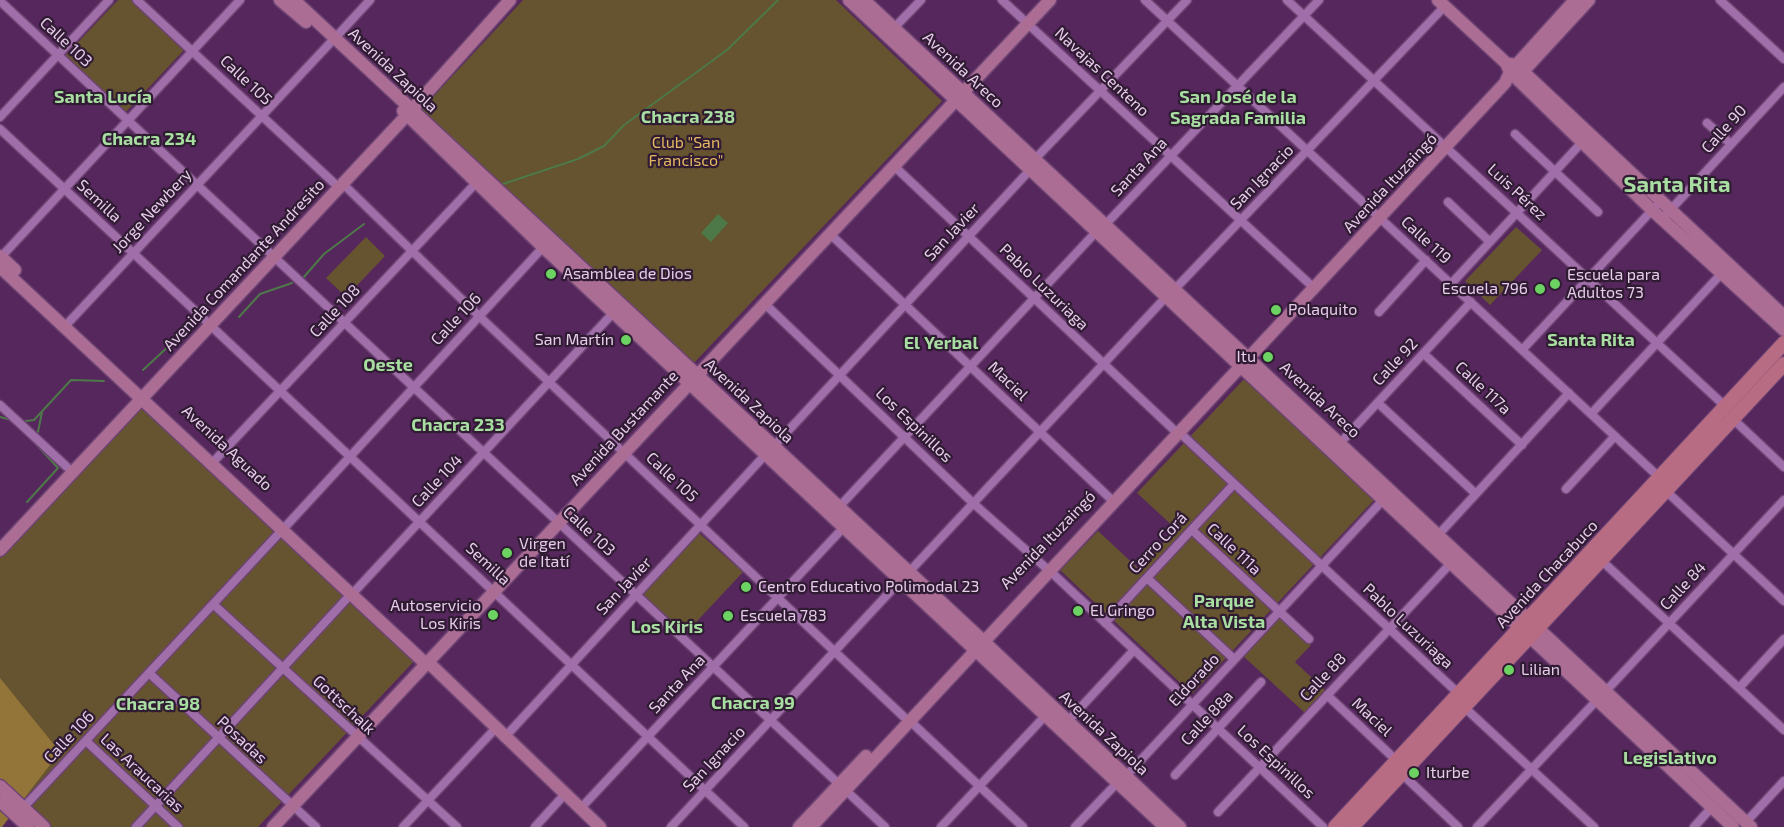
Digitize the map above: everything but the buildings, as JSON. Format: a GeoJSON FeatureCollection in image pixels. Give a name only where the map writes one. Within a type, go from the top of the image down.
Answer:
{"type":"FeatureCollection","features":[{"type":"Feature","properties":{"kind":"main road","name":"Avenida Zapiola"},"geometry":{"type":"LineString","coordinates":[[280,0],[333,40]]}},
{"type":"Feature","properties":{"kind":"main road","name":"Avenida Zapiola"},"geometry":{"type":"LineString","coordinates":[[294,0],[484,185],[770,450],[844,526],[905,576],[1068,721],[1165,827]]}},
{"type":"Feature","properties":{"kind":"main road","name":"Avenida Comandante Andresito"},"geometry":{"type":"LineString","coordinates":[[407,110],[502,0]]}},
{"type":"Feature","properties":{"kind":"main road","name":"Avenida Comandante Andresito"},"geometry":{"type":"LineString","coordinates":[[2,540],[510,0]]}},
{"type":"Feature","properties":{"kind":"main road","name":"Avenida Areco"},"geometry":{"type":"LineString","coordinates":[[849,0],[960,97],[1170,293],[1450,563],[1529,627]]}},
{"type":"Feature","properties":{"kind":"main road","name":"Avenida Areco"},"geometry":{"type":"LineString","coordinates":[[864,0],[960,97]]}},
{"type":"Feature","properties":{"kind":"main road","name":"Avenida Bustamante"},"geometry":{"type":"LineString","coordinates":[[273,827],[1050,0]]}},
{"type":"Feature","properties":{"kind":"main road","name":"Avenida Ituzaingó"},"geometry":{"type":"LineString","coordinates":[[799,827],[842,787],[907,719],[1380,218],[1446,147],[1575,0]]}},
{"type":"Feature","properties":{"kind":"main road","name":"Avenida Ituzaingó"},"geometry":{"type":"LineString","coordinates":[[1513,72],[1589,0]]}},
{"type":"Feature","properties":{"kind":"main road"},"geometry":{"type":"LineString","coordinates":[[1442,3],[1586,138],[1722,273],[1784,330]]}},
{"type":"Feature","properties":{"kind":"main road"},"geometry":{"type":"LineString","coordinates":[[1665,215],[1784,316]]}},
{"type":"Feature","properties":{"kind":"main road","name":"Avenida Zapiola"},"geometry":{"type":"LineString","coordinates":[[547,243],[614,312],[693,379]]}},
{"type":"Feature","properties":{"kind":"main road","name":"Avenida Aguado"},"geometry":{"type":"LineString","coordinates":[[0,260],[69,322],[141,394],[215,460],[284,527]]}},
{"type":"Feature","properties":{"kind":"main road","name":"Avenida Aguado"},"geometry":{"type":"LineString","coordinates":[[0,260],[354,592],[600,827]]}},
{"type":"Feature","properties":{"kind":"main road","name":"Avenida Chacabuco"},"geometry":{"type":"LineString","coordinates":[[1335,827],[1399,767],[1462,701],[1729,413],[1784,343]]}},
{"type":"Feature","properties":{"kind":"main road","name":"Avenida Areco"},"geometry":{"type":"LineString","coordinates":[[1243,363],[1341,442],[1439,534],[1529,627],[1733,827]]}},
{"type":"Feature","properties":{"kind":"main road","name":"Avenida Chacabuco"},"geometry":{"type":"LineString","coordinates":[[1729,413],[1784,364]]}},
{"type":"Feature","properties":{"kind":"main road","name":"Avenida Comandante Andresito"},"geometry":{"type":"LineString","coordinates":[[2,540],[67,467],[141,394]]}},
{"type":"Feature","properties":{"kind":"main road","name":"Avenida Zapiola"},"geometry":{"type":"LineString","coordinates":[[770,450],[839,507],[905,576]]}},
{"type":"Feature","properties":{"kind":"main road","name":"Avenida Chacabuco"},"geometry":{"type":"LineString","coordinates":[[1529,627],[1601,560],[1663,484]]}},
{"type":"Feature","properties":{"kind":"main road","name":"Avenida Zapiola"},"geometry":{"type":"LineString","coordinates":[[978,643],[1046,715],[1180,827]]}},
{"type":"Feature","properties":{"kind":"main road","name":"Avenida Areco"},"geometry":{"type":"LineString","coordinates":[[1601,696],[1748,825]]}},
{"type":"Feature","properties":{"kind":"main road","name":"Avenida Chacabuco"},"geometry":{"type":"LineString","coordinates":[[1352,827],[1399,767]]}},
{"type":"Feature","properties":{"kind":"main road"},"geometry":{"type":"LineString","coordinates":[[0,786],[44,827]]}},
{"type":"Feature","properties":{"kind":"main road","name":"Avenida Ituzaingó"},"geometry":{"type":"LineString","coordinates":[[811,827],[842,787]]}},
{"type":"Feature","properties":{"kind":"main road"},"geometry":{"type":"LineString","coordinates":[[0,801],[27,827]]}},
{"type":"Feature","properties":{"kind":"street"},"geometry":{"type":"LineString","coordinates":[[0,117],[109,0]]}},
{"type":"Feature","properties":{"kind":"street","name":"Calle 105"},"geometry":{"type":"LineString","coordinates":[[137,0],[411,251],[834,652],[1023,827]]}},
{"type":"Feature","properties":{"kind":"street"},"geometry":{"type":"LineString","coordinates":[[0,260],[63,189],[240,0]]}},
{"type":"Feature","properties":{"kind":"street","name":"Jorge Newbery"},"geometry":{"type":"LineString","coordinates":[[69,322],[370,0]]}},
{"type":"Feature","properties":{"kind":"street"},"geometry":{"type":"LineString","coordinates":[[894,28],[921,0]]}},
{"type":"Feature","properties":{"kind":"street","name":"Navajas Centeno"},"geometry":{"type":"LineString","coordinates":[[1002,0],[1314,288]]}},
{"type":"Feature","properties":{"kind":"street","name":"Calle 119"},"geometry":{"type":"LineString","coordinates":[[1145,0],[1615,436],[1784,601]]}},
{"type":"Feature","properties":{"kind":"street","name":"San Javier"},"geometry":{"type":"LineString","coordinates":[[403,827],[428,800],[572,664],[906,304],[1100,90],[1187,0]]}},
{"type":"Feature","properties":{"kind":"street","name":"Luis Pérez"},"geometry":{"type":"LineString","coordinates":[[1287,0],[1657,343],[1784,467]]}},
{"type":"Feature","properties":{"kind":"street","name":"Santa Ana"},"geometry":{"type":"LineString","coordinates":[[839,507],[1100,228],[1319,0]]}},
{"type":"Feature","properties":{"kind":"street"},"geometry":{"type":"LineString","coordinates":[[1720,0],[1784,59]]}},
{"type":"Feature","properties":{"kind":"street","name":"Calle 103"},"geometry":{"type":"LineString","coordinates":[[0,1],[885,827]]}},
{"type":"Feature","properties":{"kind":"street","name":"San Ignacio"},"geometry":{"type":"LineString","coordinates":[[671,827],[1103,364],[1374,81],[1442,3]]}},
{"type":"Feature","properties":{"kind":"street","name":"Calle 90"},"geometry":{"type":"LineString","coordinates":[[1665,215],[1784,87]]}},
{"type":"Feature","properties":{"kind":"street"},"geometry":{"type":"LineString","coordinates":[[1707,123],[1731,144]]}},
{"type":"Feature","properties":{"kind":"street","name":"Semilla"},"geometry":{"type":"LineString","coordinates":[[0,129],[649,735],[744,827]]}},
{"type":"Feature","properties":{"kind":"street"},"geometry":{"type":"LineString","coordinates":[[1515,134],[1598,212]]}},
{"type":"Feature","properties":{"kind":"street"},"geometry":{"type":"LineString","coordinates":[[1451,284],[1586,138]]}},
{"type":"Feature","properties":{"kind":"street","name":"Pablo Luzuriaga"},"geometry":{"type":"LineString","coordinates":[[893,165],[1103,364],[1389,628],[1594,827]]}},
{"type":"Feature","properties":{"kind":"street","name":"Calle 108"},"geometry":{"type":"LineString","coordinates":[[215,460],[411,251],[484,185]]}},
{"type":"Feature","properties":{"kind":"street"},"geometry":{"type":"LineString","coordinates":[[1448,202],[1490,242]]}},
{"type":"Feature","properties":{"kind":"street"},"geometry":{"type":"LineString","coordinates":[[1522,350],[1656,206]]}},
{"type":"Feature","properties":{"kind":"street","name":"Maciel"},"geometry":{"type":"LineString","coordinates":[[829,233],[1112,500]]}},
{"type":"Feature","properties":{"kind":"street","name":"Calle 106"},"geometry":{"type":"LineString","coordinates":[[23,808],[547,243]]}},
{"type":"Feature","properties":{"kind":"street"},"geometry":{"type":"LineString","coordinates":[[1378,312],[1426,260]]}},
{"type":"Feature","properties":{"kind":"street"},"geometry":{"type":"LineString","coordinates":[[1591,414],[1722,273]]}},
{"type":"Feature","properties":{"kind":"street","name":"Los Espinillos"},"geometry":{"type":"LineString","coordinates":[[764,303],[973,503],[1047,569],[1323,827]]}},
{"type":"Feature","properties":{"kind":"street","name":"Calle 92"},"geometry":{"type":"LineString","coordinates":[[1341,442],[1471,303]]}},
{"type":"Feature","properties":{"kind":"street","name":"Calle 104"},"geometry":{"type":"LineString","coordinates":[[136,827],[614,312]]}},
{"type":"Feature","properties":{"kind":"street","name":"Calle 117a"},"geometry":{"type":"LineString","coordinates":[[1424,354],[1522,445]]}},
{"type":"Feature","properties":{"kind":"street"},"geometry":{"type":"LineString","coordinates":[[1439,534],[1569,393]]}},
{"type":"Feature","properties":{"kind":"street"},"geometry":{"type":"LineString","coordinates":[[1378,403],[1476,494]]}},
{"type":"Feature","properties":{"kind":"street"},"geometry":{"type":"LineString","coordinates":[[0,405],[67,467]]}},
{"type":"Feature","properties":{"kind":"street"},"geometry":{"type":"LineString","coordinates":[[1566,489],[1615,436]]}},
{"type":"Feature","properties":{"kind":"street","name":"Cerro Corá"},"geometry":{"type":"LineString","coordinates":[[1105,623],[1234,484]]}},
{"type":"Feature","properties":{"kind":"street","name":"Eldorado"},"geometry":{"type":"LineString","coordinates":[[1075,827],[1383,500]]}},
{"type":"Feature","properties":{"kind":"street","name":"Calle 84"},"geometry":{"type":"LineString","coordinates":[[1477,827],[1784,501]]}},
{"type":"Feature","properties":{"kind":"street","name":"Santa Ana"},"geometry":{"type":"LineString","coordinates":[[580,809],[844,526]]}},
{"type":"Feature","properties":{"kind":"street","name":"Calle 111a"},"geometry":{"type":"LineString","coordinates":[[1192,530],[1309,639]]}},
{"type":"Feature","properties":{"kind":"street"},"geometry":{"type":"LineString","coordinates":[[1601,560],[1784,729]]}},
{"type":"Feature","properties":{"kind":"street","name":"Calle 88"},"geometry":{"type":"LineString","coordinates":[[1218,812],[1450,563]]}},
{"type":"Feature","properties":{"kind":"street"},"geometry":{"type":"LineString","coordinates":[[1147,578],[1234,659]]}},
{"type":"Feature","properties":{"kind":"street","name":"Gottschalk"},"geometry":{"type":"LineString","coordinates":[[213,604],[457,827]]}},
{"type":"Feature","properties":{"kind":"street"},"geometry":{"type":"LineString","coordinates":[[1739,688],[1784,639]]}},
{"type":"Feature","properties":{"kind":"street"},"geometry":{"type":"LineString","coordinates":[[1068,721],[1134,650]]}},
{"type":"Feature","properties":{"kind":"street","name":"Posadas"},"geometry":{"type":"LineString","coordinates":[[149,673],[316,827]]}},
{"type":"Feature","properties":{"kind":"street","name":"Calle 88a"},"geometry":{"type":"LineString","coordinates":[[1175,775],[1261,682]]}},
{"type":"Feature","properties":{"kind":"street","name":"Maciel"},"geometry":{"type":"LineString","coordinates":[[1327,695],[1458,827]]}},
{"type":"Feature","properties":{"kind":"street"},"geometry":{"type":"LineString","coordinates":[[941,827],[1046,715]]}},
{"type":"Feature","properties":{"kind":"street","name":"Las Araucarias"},"geometry":{"type":"LineString","coordinates":[[86,741],[178,827]]}},
{"type":"Feature","properties":{"kind":"street"},"geometry":{"type":"LineString","coordinates":[[1748,825],[1784,781]]}},
{"type":"Feature","properties":{"kind":"street"},"geometry":{"type":"LineString","coordinates":[[535,827],[565,794]]}},
{"type":"Feature","properties":{"kind":"street"},"geometry":{"type":"LineString","coordinates":[[1694,827],[1712,807]]}},
{"type":"Feature","properties":{"kind":"green space"},"geometry":{"type":"Polygon","coordinates":[[[118,0],[133,0],[185,49],[125,113],[65,56],[118,0]]]}},
{"type":"Feature","properties":{"kind":"green space","name":"Club \"San Francisco\""},"geometry":{"type":"Polygon","coordinates":[[[523,0],[836,0],[942,101],[693,364],[419,112],[523,0]]]}},
{"type":"Feature","properties":{"kind":"green space"},"geometry":{"type":"Polygon","coordinates":[[[1516,227],[1542,250],[1490,305],[1465,281],[1516,227]]]}},
{"type":"Feature","properties":{"kind":"green space"},"geometry":{"type":"Polygon","coordinates":[[[366,237],[385,256],[346,297],[326,278],[366,237]]]}},
{"type":"Feature","properties":{"kind":"green space"},"geometry":{"type":"Polygon","coordinates":[[[1245,378],[1374,500],[1192,694],[1060,570],[1098,531],[1139,569],[1176,529],[1137,493],[1245,378]]]}},
{"type":"Feature","properties":{"kind":"green space"},"geometry":{"type":"Polygon","coordinates":[[[144,401],[418,657],[258,827],[44,827],[0,786],[0,554],[144,401]]]}},
{"type":"Feature","properties":{"kind":"green space"},"geometry":{"type":"Polygon","coordinates":[[[699,533],[743,572],[686,633],[642,594],[699,533]]]}},
{"type":"Feature","properties":{"kind":"green space"},"geometry":{"type":"Polygon","coordinates":[[[1279,616],[1311,645],[1295,662],[1326,691],[1305,713],[1242,655],[1279,616]]]}},
{"type":"Feature","properties":{"kind":"shaded area"},"geometry":{"type":"Polygon","coordinates":[[[718,214],[728,223],[711,242],[701,233],[718,214]]]}},
{"type":"Feature","properties":{"kind":"shaded area"},"geometry":{"type":"Polygon","coordinates":[[[0,678],[60,752],[2,827],[0,827],[0,678]]]}},
{"type":"Feature","properties":{"kind":"waterway"},"geometry":{"type":"LineString","coordinates":[[500,185],[578,159],[604,146],[624,125],[727,50],[778,0]]}},
{"type":"Feature","properties":{"kind":"waterway"},"geometry":{"type":"LineString","coordinates":[[303,278],[324,254],[364,224]]}},
{"type":"Feature","properties":{"kind":"waterway"},"geometry":{"type":"LineString","coordinates":[[239,317],[260,294],[292,283]]}},
{"type":"Feature","properties":{"kind":"waterway"},"geometry":{"type":"LineString","coordinates":[[143,370],[187,329]]}},
{"type":"Feature","properties":{"kind":"waterway"},"geometry":{"type":"LineString","coordinates":[[26,421],[34,420],[71,380],[104,381]]}},
{"type":"Feature","properties":{"kind":"waterway"},"geometry":{"type":"LineString","coordinates":[[38,432],[42,412]]}},
{"type":"Feature","properties":{"kind":"waterway"},"geometry":{"type":"LineString","coordinates":[[0,417],[11,420]]}},
{"type":"Feature","properties":{"kind":"waterway"},"geometry":{"type":"LineString","coordinates":[[27,502],[58,468],[36,444]]}},
{"type":"Feature","properties":{"kind":"place","name":"Asamblea de Dios"},"geometry":{"type":"Point","coordinates":[551,274]}},
{"type":"Feature","properties":{"kind":"place","name":"Escuela para Adultos 73"},"geometry":{"type":"Point","coordinates":[1555,284]}},
{"type":"Feature","properties":{"kind":"place","name":"Escuela 796"},"geometry":{"type":"Point","coordinates":[1540,289]}},
{"type":"Feature","properties":{"kind":"place","name":"Polaquito"},"geometry":{"type":"Point","coordinates":[1276,310]}},
{"type":"Feature","properties":{"kind":"place","name":"San Martín"},"geometry":{"type":"Point","coordinates":[626,340]}},
{"type":"Feature","properties":{"kind":"place","name":"Itu"},"geometry":{"type":"Point","coordinates":[1268,357]}},
{"type":"Feature","properties":{"kind":"place","name":"Virgen de Itatí"},"geometry":{"type":"Point","coordinates":[507,553]}},
{"type":"Feature","properties":{"kind":"place","name":"Centro Educativo Polimodal 23"},"geometry":{"type":"Point","coordinates":[746,587]}},
{"type":"Feature","properties":{"kind":"place","name":"El Gringo"},"geometry":{"type":"Point","coordinates":[1078,611]}},
{"type":"Feature","properties":{"kind":"place","name":"Autoservicio Los Kiris"},"geometry":{"type":"Point","coordinates":[493,615]}},
{"type":"Feature","properties":{"kind":"place","name":"Escuela 783"},"geometry":{"type":"Point","coordinates":[728,616]}},
{"type":"Feature","properties":{"kind":"place","name":"Lilian"},"geometry":{"type":"Point","coordinates":[1509,670]}},
{"type":"Feature","properties":{"kind":"place","name":"Iturbe"},"geometry":{"type":"Point","coordinates":[1414,773]}},
{"type":"Feature","properties":{"kind":"district","name":"Santa Lucía"},"geometry":{"type":"Point","coordinates":[103,97]}},
{"type":"Feature","properties":{"kind":"district","name":"San José de la Sagrada Familia"},"geometry":{"type":"Point","coordinates":[1238,107]}},
{"type":"Feature","properties":{"kind":"district","name":"Chacra 238"},"geometry":{"type":"Point","coordinates":[688,117]}},
{"type":"Feature","properties":{"kind":"district","name":"Chacra 234"},"geometry":{"type":"Point","coordinates":[149,139]}},
{"type":"Feature","properties":{"kind":"district","name":"Santa Rita"},"geometry":{"type":"Point","coordinates":[1677,185]}},
{"type":"Feature","properties":{"kind":"district","name":"Santa Rita"},"geometry":{"type":"Point","coordinates":[1591,340]}},
{"type":"Feature","properties":{"kind":"district","name":"El Yerbal"},"geometry":{"type":"Point","coordinates":[941,343]}},
{"type":"Feature","properties":{"kind":"district","name":"Oeste"},"geometry":{"type":"Point","coordinates":[388,365]}},
{"type":"Feature","properties":{"kind":"district","name":"Chacra 233"},"geometry":{"type":"Point","coordinates":[458,425]}},
{"type":"Feature","properties":{"kind":"district","name":"Parque Alta Vista"},"geometry":{"type":"Point","coordinates":[1224,611]}},
{"type":"Feature","properties":{"kind":"district","name":"Los Kiris"},"geometry":{"type":"Point","coordinates":[667,627]}},
{"type":"Feature","properties":{"kind":"district","name":"Chacra 99"},"geometry":{"type":"Point","coordinates":[753,703]}},
{"type":"Feature","properties":{"kind":"district","name":"Chacra 98"},"geometry":{"type":"Point","coordinates":[158,704]}},
{"type":"Feature","properties":{"kind":"district","name":"Legislativo"},"geometry":{"type":"Point","coordinates":[1670,758]}}]}
